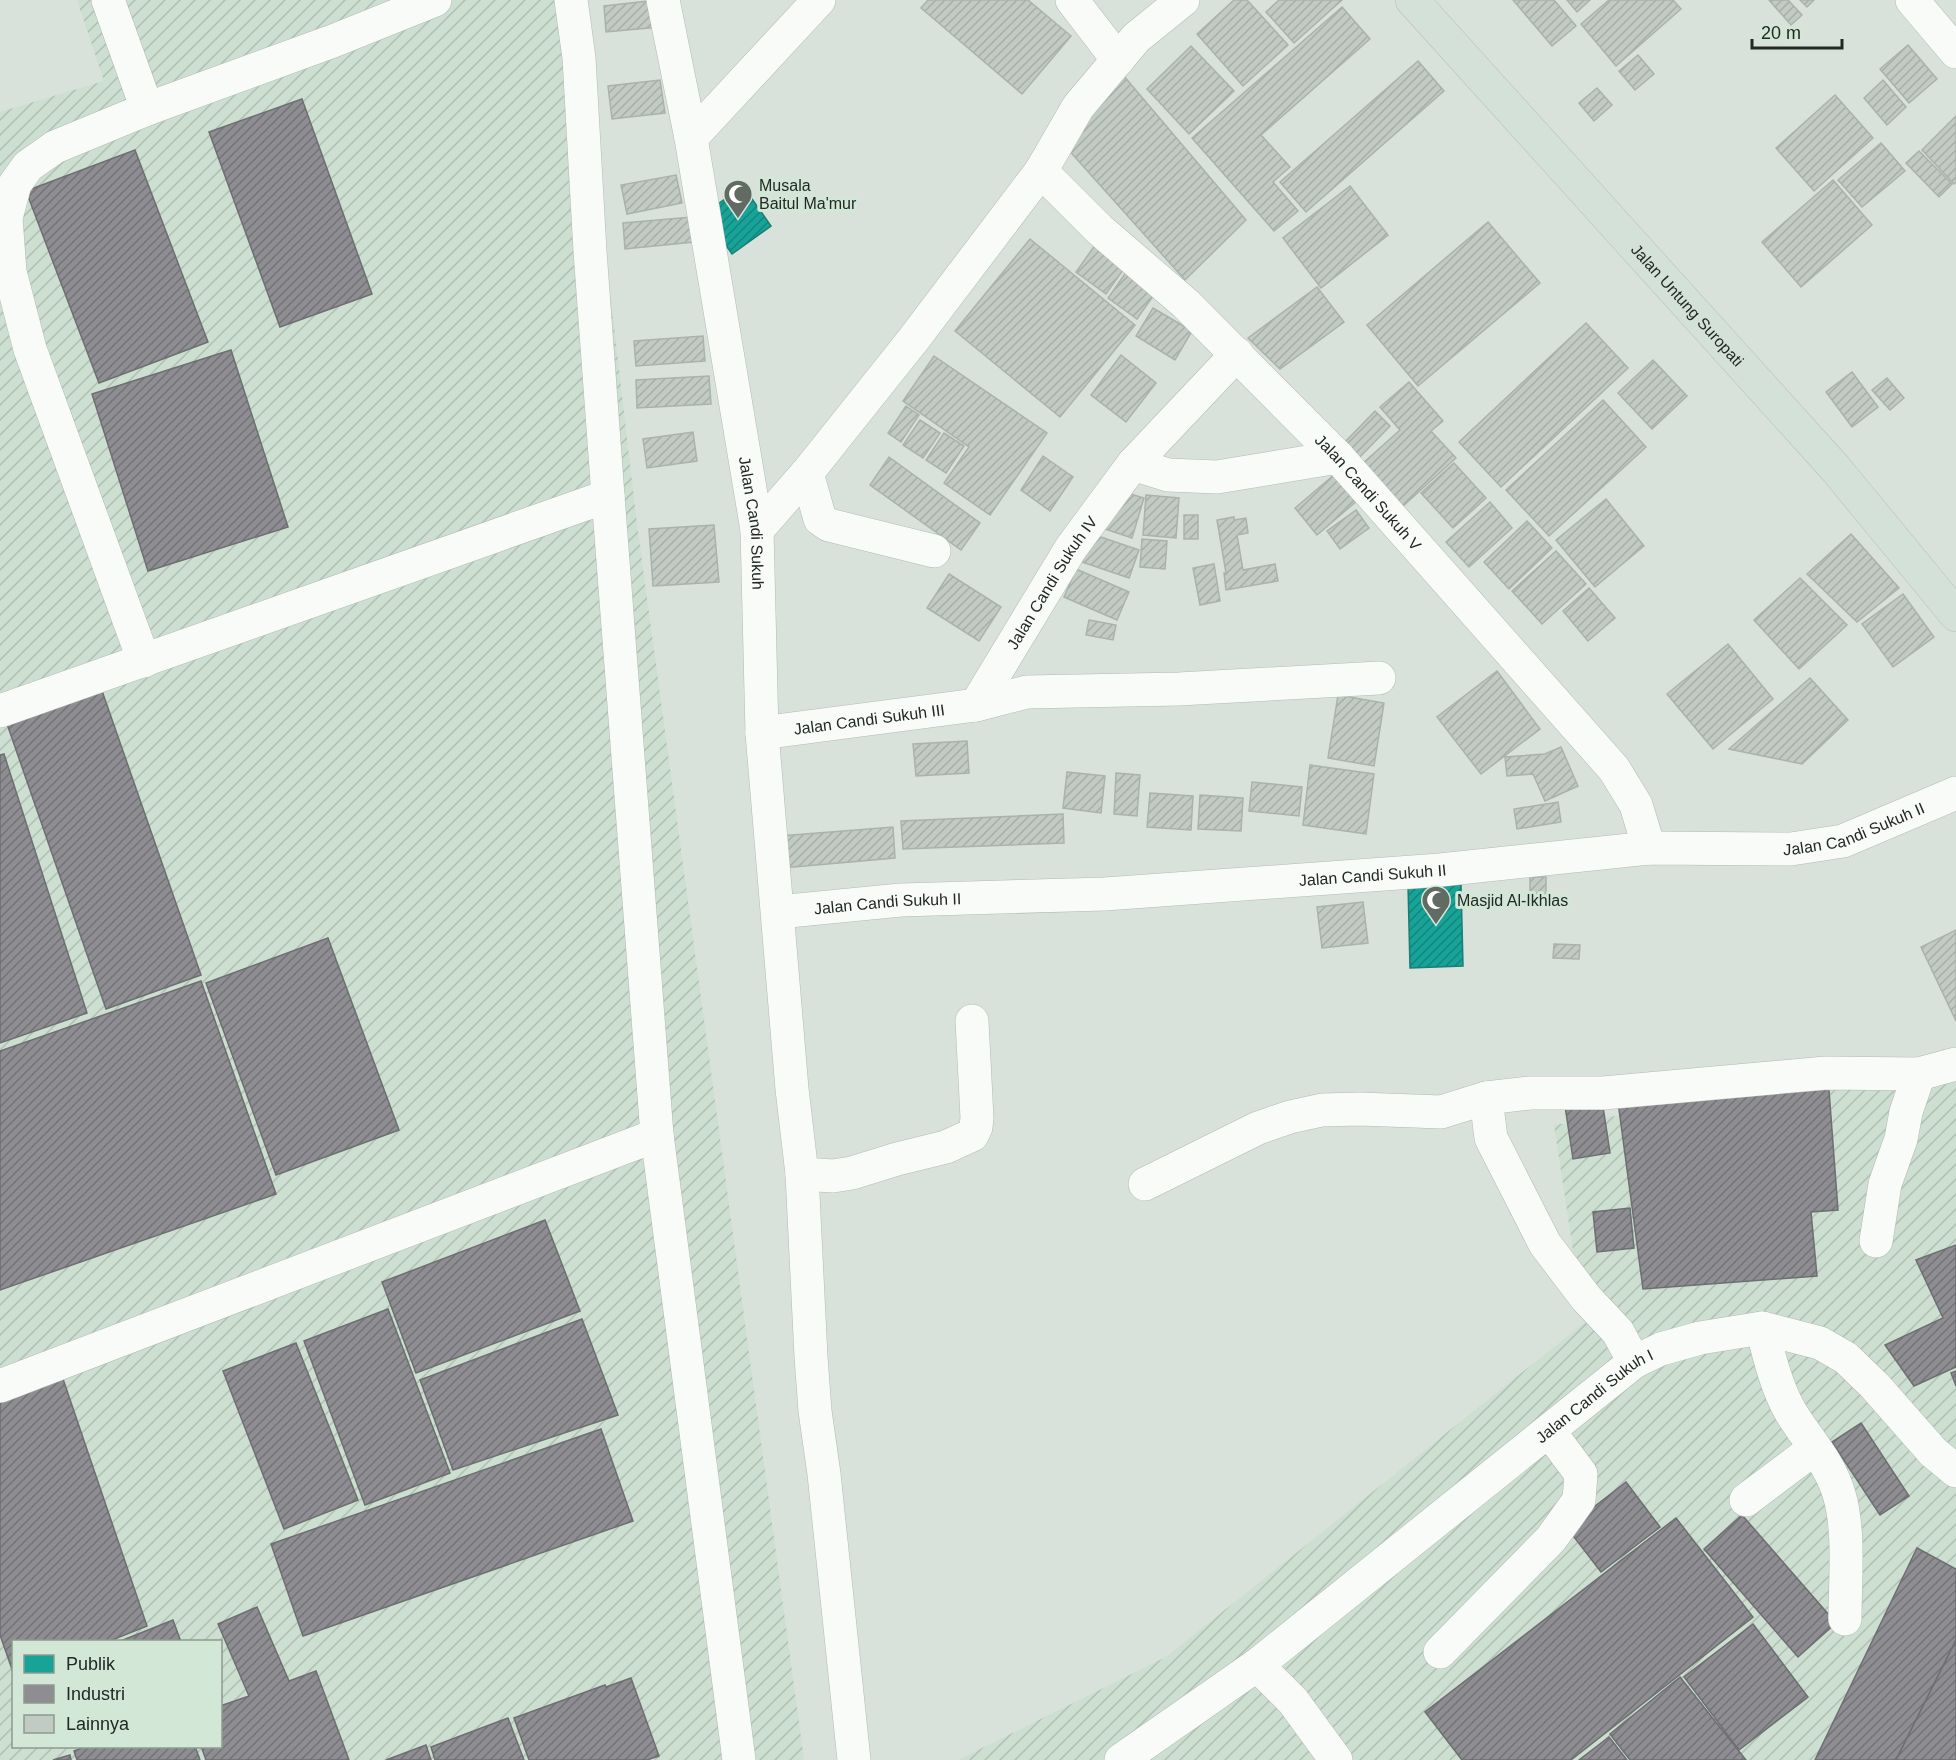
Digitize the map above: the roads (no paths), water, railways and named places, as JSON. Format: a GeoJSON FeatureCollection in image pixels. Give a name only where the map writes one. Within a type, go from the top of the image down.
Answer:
{"type":"FeatureCollection","features":[{"type":"Feature","properties":{"kind":"main road","name":"Jalan Untung Suropati"},"geometry":{"type":"LineString","coordinates":[[1412,0],[1835,468],[1956,615]]}},
{"type":"Feature","properties":{"kind":"street"},"geometry":{"type":"LineString","coordinates":[[108,0],[147,109]]}},
{"type":"Feature","properties":{"kind":"street"},"geometry":{"type":"LineString","coordinates":[[144,661],[30,349],[10,272],[6,218],[15,184],[28,166],[55,147],[147,109],[333,41],[435,0]]}},
{"type":"Feature","properties":{"kind":"street"},"geometry":{"type":"LineString","coordinates":[[571,0],[579,58],[590,251],[657,1135],[739,1760]]}},
{"type":"Feature","properties":{"kind":"street","name":"Jalan Candi Sukuh"},"geometry":{"type":"LineString","coordinates":[[663,0],[691,138],[757,530],[762,733],[792,1089],[802,1174],[811,1357],[854,1760]]}},
{"type":"Feature","properties":{"kind":"street"},"geometry":{"type":"LineString","coordinates":[[691,138],[819,0]]}},
{"type":"Feature","properties":{"kind":"street"},"geometry":{"type":"LineString","coordinates":[[1072,0],[1118,60]]}},
{"type":"Feature","properties":{"kind":"street"},"geometry":{"type":"LineString","coordinates":[[757,530],[807,472],[913,340],[1041,171],[1078,107],[1136,38],[1183,0]]}},
{"type":"Feature","properties":{"kind":"street"},"geometry":{"type":"LineString","coordinates":[[1912,0],[1956,52]]}},
{"type":"Feature","properties":{"kind":"street","name":"Jalan Candi Sukuh V"},"geometry":{"type":"LineString","coordinates":[[1041,171],[1100,230],[1186,304],[1338,457],[1614,769],[1636,805],[1649,848]]}},
{"type":"Feature","properties":{"kind":"street","name":"Jalan Candi Sukuh IV"},"geometry":{"type":"LineString","coordinates":[[976,705],[1071,548],[1133,464],[1237,354]]}},
{"type":"Feature","properties":{"kind":"street"},"geometry":{"type":"LineString","coordinates":[[1133,464],[1168,475],[1217,477],[1338,457]]}},
{"type":"Feature","properties":{"kind":"street"},"geometry":{"type":"LineString","coordinates":[[807,472],[820,519],[830,525],[934,551]]}},
{"type":"Feature","properties":{"kind":"street"},"geometry":{"type":"LineString","coordinates":[[0,711],[608,496]]}},
{"type":"Feature","properties":{"kind":"street","name":"Jalan Candi Sukuh III"},"geometry":{"type":"LineString","coordinates":[[762,733],[976,705],[1027,692],[1179,689],[1379,678]]}},
{"type":"Feature","properties":{"kind":"street","name":"Jalan Candi Sukuh II"},"geometry":{"type":"LineString","coordinates":[[778,912],[901,900],[1105,894],[1440,870],[1649,848],[1791,849],[1843,841],[1956,793]]}},
{"type":"Feature","properties":{"kind":"street"},"geometry":{"type":"LineString","coordinates":[[802,1174],[833,1176],[852,1173],[946,1147],[972,1135],[976,1127],[976,1118],[972,1021]]}},
{"type":"Feature","properties":{"kind":"street"},"geometry":{"type":"LineString","coordinates":[[1145,1184],[1258,1128],[1290,1117],[1322,1110],[1441,1112],[1486,1098],[1530,1093],[1603,1093],[1826,1073],[1919,1074],[1956,1064]]}},
{"type":"Feature","properties":{"kind":"street"},"geometry":{"type":"LineString","coordinates":[[1876,1241],[1885,1184],[1901,1139],[1906,1112],[1919,1074]]}},
{"type":"Feature","properties":{"kind":"street"},"geometry":{"type":"LineString","coordinates":[[1486,1098],[1491,1138],[1545,1244],[1626,1346]]}},
{"type":"Feature","properties":{"kind":"street"},"geometry":{"type":"LineString","coordinates":[[0,1386],[657,1135]]}},
{"type":"Feature","properties":{"kind":"street"},"geometry":{"type":"LineString","coordinates":[[1762,1328],[1771,1365],[1789,1409],[1815,1448],[1839,1494],[1845,1519],[1845,1619]]}},
{"type":"Feature","properties":{"kind":"street","name":"Jalan Candi Sukuh I"},"geometry":{"type":"LineString","coordinates":[[1121,1760],[1257,1665],[1549,1431],[1626,1346],[1661,1348],[1700,1338],[1762,1328],[1820,1343],[1846,1359],[1875,1386],[1933,1452],[1956,1471]]}},
{"type":"Feature","properties":{"kind":"street"},"geometry":{"type":"LineString","coordinates":[[1440,1652],[1551,1539],[1579,1500],[1581,1474],[1549,1431]]}},
{"type":"Feature","properties":{"kind":"street"},"geometry":{"type":"LineString","coordinates":[[1746,1500],[1815,1448]]}},
{"type":"Feature","properties":{"kind":"street"},"geometry":{"type":"LineString","coordinates":[[1257,1665],[1293,1701],[1336,1760]]}},
{"type":"Feature","properties":{"kind":"place","name":"Musala Baitul Ma'mur"},"geometry":{"type":"Point","coordinates":[738,220]}},
{"type":"Feature","properties":{"kind":"place","name":"Masjid Al-Ikhlas"},"geometry":{"type":"Point","coordinates":[1436,926]}}]}
